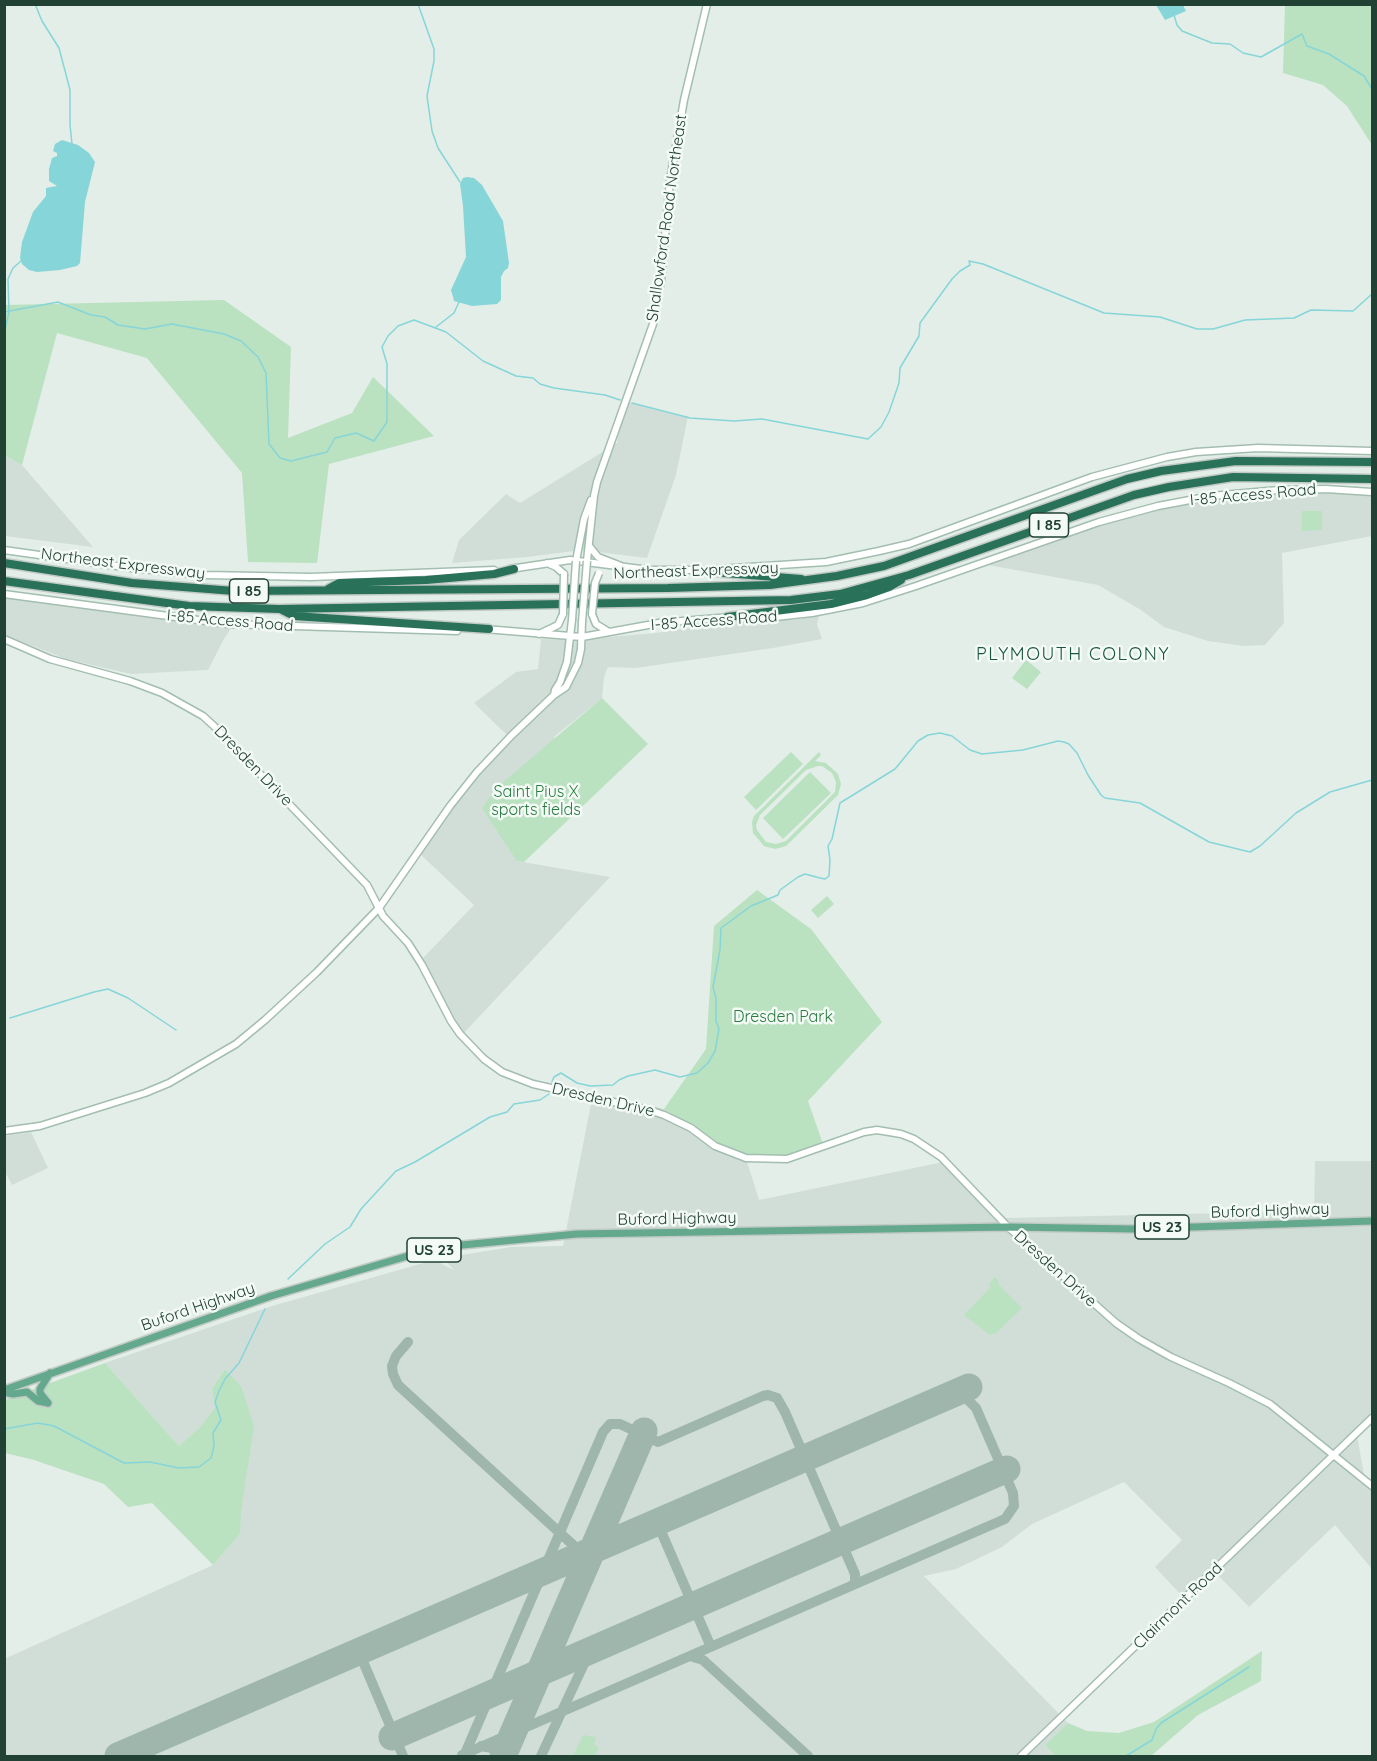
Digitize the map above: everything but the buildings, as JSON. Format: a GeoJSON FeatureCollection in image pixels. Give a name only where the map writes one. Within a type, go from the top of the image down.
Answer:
{"type":"FeatureCollection","features":[{"type":"Feature","properties":{"kind":"highway","name":"Northeast Expressway"},"geometry":{"type":"LineString","coordinates":[[4,563],[176,588],[253,591],[668,588],[770,585],[810,581],[907,559],[1072,498],[1161,471],[1236,461],[1372,462]]}},
{"type":"Feature","properties":{"kind":"highway","name":"Northeast Expressway"},"geometry":{"type":"LineString","coordinates":[[4,580],[189,606],[279,609],[791,600],[840,594],[909,575],[1134,495],[1169,487],[1233,477],[1372,479]]}},
{"type":"Feature","properties":{"kind":"highway"},"geometry":{"type":"LineString","coordinates":[[326,591],[339,583],[426,580],[494,574],[514,569]]}},
{"type":"Feature","properties":{"kind":"highway"},"geometry":{"type":"LineString","coordinates":[[699,571],[781,576],[810,581]]}},
{"type":"Feature","properties":{"kind":"highway"},"geometry":{"type":"LineString","coordinates":[[727,617],[831,604],[890,587],[909,575]]}},
{"type":"Feature","properties":{"kind":"highway"},"geometry":{"type":"LineString","coordinates":[[279,609],[294,616],[489,628]]}},
{"type":"Feature","properties":{"kind":"main road","name":"Shallowford Road Northeast"},"geometry":{"type":"LineString","coordinates":[[4,1131],[40,1126],[145,1093],[177,1079],[236,1044],[317,972],[379,908],[450,806],[477,772],[493,754],[566,687],[576,667],[582,637],[594,496],[601,468],[653,324],[661,280],[670,180],[684,100],[707,4]]}},
{"type":"Feature","properties":{"kind":"main road"},"geometry":{"type":"LineString","coordinates":[[4,550],[130,568],[232,576],[325,577],[514,569],[546,563],[576,561],[649,570],[699,571],[826,561],[879,552],[909,544],[1092,477],[1167,457],[1196,452],[1258,448],[1372,450]]}},
{"type":"Feature","properties":{"kind":"main road","name":"I-85 Access Road"},"geometry":{"type":"LineString","coordinates":[[4,594],[238,625],[383,630],[476,631],[489,628],[582,637],[659,623],[727,617],[766,618],[812,613],[863,603],[1102,521],[1158,506],[1211,496],[1279,490],[1326,489],[1372,492]]}},
{"type":"Feature","properties":{"kind":"main road","name":"Shallowford Road Northeast"},"geometry":{"type":"LineString","coordinates":[[555,695],[567,662],[576,561],[584,519],[594,496]]}},
{"type":"Feature","properties":{"kind":"main road"},"geometry":{"type":"LineString","coordinates":[[589,547],[598,557],[624,567]]}},
{"type":"Feature","properties":{"kind":"main road"},"geometry":{"type":"LineString","coordinates":[[539,634],[558,625],[563,614],[564,574],[546,563]]}},
{"type":"Feature","properties":{"kind":"main road"},"geometry":{"type":"LineString","coordinates":[[609,632],[596,624],[592,614],[595,583],[599,573],[613,567]]}},
{"type":"Feature","properties":{"kind":"main road","name":"Dresden Drive"},"geometry":{"type":"LineString","coordinates":[[4,639],[50,659],[142,685],[162,693],[203,716],[231,742],[367,885],[383,916],[413,950],[451,1021],[484,1059],[510,1075],[533,1084],[664,1115],[691,1128],[715,1146],[746,1158],[787,1159],[864,1132],[878,1130],[901,1134],[922,1143],[941,1156],[1008,1227],[1102,1312],[1139,1339],[1171,1357],[1256,1396],[1335,1454],[1372,1485]]}},
{"type":"Feature","properties":{"kind":"main road","name":"Buford Highway"},"geometry":{"type":"LineString","coordinates":[[4,1391],[271,1296],[418,1253],[462,1245],[577,1234],[1008,1227],[1134,1228],[1372,1221]]}},
{"type":"Feature","properties":{"kind":"main road"},"geometry":{"type":"LineString","coordinates":[[4,1391],[12,1394],[27,1392],[38,1401],[48,1403],[40,1393],[40,1389],[50,1373]]}},
{"type":"Feature","properties":{"kind":"main road","name":"Clairmont Road"},"geometry":{"type":"LineString","coordinates":[[1021,1756],[1372,1418]]}},
{"type":"Feature","properties":{"kind":"shaded area"},"geometry":{"type":"Polygon","coordinates":[[[628,402],[675,415],[688,416],[676,475],[647,558],[581,550],[452,563],[459,540],[506,494],[520,503],[617,443],[621,418],[628,402]]]}},
{"type":"Feature","properties":{"kind":"shaded area"},"geometry":{"type":"Polygon","coordinates":[[[4,456],[22,465],[93,547],[5,536],[4,456]]]}},
{"type":"Feature","properties":{"kind":"shaded area"},"geometry":{"type":"Polygon","coordinates":[[[1324,492],[1372,495],[1372,536],[1282,553],[1284,623],[1265,645],[1244,646],[1208,641],[1164,627],[1141,610],[1098,585],[988,565],[1106,523],[1149,511],[1205,500],[1265,494],[1324,492]]]}},
{"type":"Feature","properties":{"kind":"shaded area"},"geometry":{"type":"Polygon","coordinates":[[[4,594],[235,623],[208,670],[131,674],[66,659],[5,635],[4,594]]]}},
{"type":"Feature","properties":{"kind":"shaded area"},"geometry":{"type":"Polygon","coordinates":[[[819,616],[817,624],[822,639],[636,668],[608,667],[604,677],[602,698],[555,736],[517,861],[610,877],[463,1034],[423,958],[474,905],[419,853],[452,803],[508,736],[474,703],[516,672],[538,669],[541,639],[575,640],[655,633],[748,619],[793,620],[819,616]]]}},
{"type":"Feature","properties":{"kind":"shaded area"},"geometry":{"type":"Polygon","coordinates":[[[593,1094],[664,1109],[745,1155],[759,1200],[948,1161],[1006,1218],[1314,1211],[1315,1161],[1372,1161],[1372,1419],[1357,1435],[1364,1475],[1372,1481],[1372,1569],[1335,1525],[1249,1607],[1212,1569],[1183,1597],[1155,1567],[1182,1540],[1124,1482],[1032,1524],[1002,1547],[956,1569],[924,1576],[1068,1723],[1045,1745],[1056,1756],[5,1756],[4,1659],[213,1565],[240,1534],[241,1386],[225,1369],[212,1388],[215,1408],[200,1427],[179,1446],[105,1363],[272,1306],[434,1260],[454,1270],[443,1258],[511,1247],[563,1246],[593,1094]]]}},
{"type":"Feature","properties":{"kind":"shaded area"},"geometry":{"type":"Polygon","coordinates":[[[31,1132],[48,1168],[12,1185],[5,1172],[5,1136],[31,1132]]]}},
{"type":"Feature","properties":{"kind":"green space"},"geometry":{"type":"Polygon","coordinates":[[[1285,5],[1372,5],[1372,145],[1347,106],[1323,85],[1283,73],[1285,5]]]}},
{"type":"Feature","properties":{"kind":"green space"},"geometry":{"type":"Polygon","coordinates":[[[224,300],[291,347],[288,438],[352,413],[373,377],[434,436],[329,464],[317,563],[248,562],[242,473],[147,358],[57,333],[22,465],[5,456],[4,305],[224,300]]]}},
{"type":"Feature","properties":{"kind":"green space"},"geometry":{"type":"Polygon","coordinates":[[[1302,511],[1322,511],[1322,530],[1302,531],[1302,511]]]}},
{"type":"Feature","properties":{"kind":"green space"},"geometry":{"type":"Polygon","coordinates":[[[1026,660],[1041,672],[1027,689],[1012,678],[1026,660]]]}},
{"type":"Feature","properties":{"kind":"green space","name":"Saint Pius X sports fields"},"geometry":{"type":"Polygon","coordinates":[[[602,698],[648,744],[524,862],[517,861],[482,808],[496,789],[602,698]]]}},
{"type":"Feature","properties":{"kind":"green space"},"geometry":{"type":"Polygon","coordinates":[[[791,752],[803,764],[756,810],[744,797],[791,752]]]}},
{"type":"Feature","properties":{"kind":"green space"},"geometry":{"type":"Polygon","coordinates":[[[819,752],[821,755],[815,761],[826,763],[838,774],[841,784],[838,795],[786,846],[775,849],[764,846],[753,833],[754,816],[819,752]],[[822,766],[806,770],[760,815],[756,825],[757,830],[766,842],[776,844],[786,841],[835,792],[836,782],[832,773],[822,766]]]}},
{"type":"Feature","properties":{"kind":"green space"},"geometry":{"type":"Polygon","coordinates":[[[810,772],[831,793],[783,839],[763,818],[810,772]]]}},
{"type":"Feature","properties":{"kind":"green space","name":"Dresden Park"},"geometry":{"type":"Polygon","coordinates":[[[757,890],[811,929],[882,1022],[808,1101],[823,1144],[799,1153],[775,1157],[745,1155],[729,1149],[664,1109],[706,1049],[714,926],[757,890]]]}},
{"type":"Feature","properties":{"kind":"green space"},"geometry":{"type":"Polygon","coordinates":[[[827,896],[834,904],[818,918],[811,910],[827,896]]]}},
{"type":"Feature","properties":{"kind":"green space"},"geometry":{"type":"Polygon","coordinates":[[[995,1277],[998,1284],[1022,1308],[996,1333],[990,1335],[964,1315],[991,1287],[989,1284],[995,1277]]]}},
{"type":"Feature","properties":{"kind":"green space"},"geometry":{"type":"Polygon","coordinates":[[[105,1363],[179,1446],[200,1427],[215,1408],[212,1388],[225,1369],[241,1386],[254,1426],[241,1511],[240,1534],[213,1565],[152,1503],[128,1507],[104,1484],[34,1460],[5,1453],[4,1400],[105,1363]]]}},
{"type":"Feature","properties":{"kind":"green space"},"geometry":{"type":"Polygon","coordinates":[[[1262,1651],[1261,1681],[1198,1715],[1151,1756],[1056,1756],[1045,1745],[1068,1723],[1087,1731],[1119,1733],[1154,1722],[1262,1651]]]}},
{"type":"Feature","properties":{"kind":"green space"},"geometry":{"type":"Polygon","coordinates":[[[583,1735],[596,1737],[594,1745],[599,1747],[595,1756],[573,1756],[583,1735]]]}},
{"type":"Feature","properties":{"kind":"water"},"geometry":{"type":"Polygon","coordinates":[[[1156,5],[1183,5],[1186,11],[1165,20],[1156,5]]]}},
{"type":"Feature","properties":{"kind":"water"},"geometry":{"type":"Polygon","coordinates":[[[62,140],[78,145],[89,153],[95,162],[85,202],[80,263],[77,266],[60,270],[37,272],[29,270],[22,264],[20,258],[22,242],[33,212],[46,196],[46,188],[57,186],[49,181],[49,169],[52,158],[57,156],[57,153],[53,151],[55,144],[62,140]]]}},
{"type":"Feature","properties":{"kind":"water"},"geometry":{"type":"Polygon","coordinates":[[[463,178],[474,178],[482,185],[503,221],[509,263],[501,277],[501,300],[497,304],[472,306],[454,301],[451,290],[466,257],[460,184],[463,178]]]}},
{"type":"Feature","properties":{"kind":"waterway"},"geometry":{"type":"LineString","coordinates":[[35,4],[42,21],[59,48],[70,90],[72,144]]}},
{"type":"Feature","properties":{"kind":"waterway"},"geometry":{"type":"LineString","coordinates":[[418,4],[434,49],[427,96],[432,131],[438,148],[460,182]]}},
{"type":"Feature","properties":{"kind":"waterway"},"geometry":{"type":"LineString","coordinates":[[1174,15],[1182,31],[1212,43],[1230,44],[1243,53],[1261,57],[1302,34],[1307,46],[1329,54],[1364,76],[1372,89]]}},
{"type":"Feature","properties":{"kind":"waterway"},"geometry":{"type":"LineString","coordinates":[[4,334],[9,312],[8,279],[13,268],[21,261]]}},
{"type":"Feature","properties":{"kind":"waterway"},"geometry":{"type":"LineString","coordinates":[[632,403],[690,418],[734,421],[762,419],[868,439],[881,427],[889,412],[899,383],[900,368],[919,336],[920,323],[952,279],[970,265],[969,261],[983,264],[1104,313],[1160,317],[1197,329],[1213,329],[1245,320],[1294,318],[1311,310],[1353,311],[1372,294]]}},
{"type":"Feature","properties":{"kind":"waterway"},"geometry":{"type":"LineString","coordinates":[[4,312],[58,302],[91,315],[105,317],[118,325],[145,329],[172,324],[224,334],[241,341],[258,357],[266,373],[269,444],[280,458],[291,461],[327,452],[335,438],[356,433],[374,441],[387,422],[387,364],[382,347],[388,336],[398,326],[414,320],[446,332],[483,361],[516,376],[533,378],[540,384],[554,388],[605,395],[620,400]]}},
{"type":"Feature","properties":{"kind":"waterway"},"geometry":{"type":"LineString","coordinates":[[436,327],[454,313],[459,302]]}},
{"type":"Feature","properties":{"kind":"waterway"},"geometry":{"type":"LineString","coordinates":[[552,1082],[554,1077],[561,1073],[577,1083],[590,1086],[613,1085],[628,1076],[655,1070],[680,1077],[697,1073],[708,1063],[715,1051],[719,1029],[716,1021],[716,998],[713,987],[720,950],[721,928],[751,906],[778,895],[780,890],[798,877],[805,874],[825,879],[829,876],[828,846],[832,839],[840,803],[895,769],[918,741],[928,735],[940,733],[952,736],[970,750],[982,754],[1023,750],[1058,741],[1064,742],[1077,753],[1088,775],[1105,798],[1140,803],[1209,842],[1250,852],[1260,846],[1296,813],[1330,792],[1372,780]]}},
{"type":"Feature","properties":{"kind":"waterway"},"geometry":{"type":"LineString","coordinates":[[10,1018],[108,989],[128,998],[176,1030]]}},
{"type":"Feature","properties":{"kind":"waterway"},"geometry":{"type":"LineString","coordinates":[[288,1279],[325,1244],[350,1227],[361,1209],[396,1171],[490,1117],[507,1112],[514,1104],[540,1100],[549,1094]]}},
{"type":"Feature","properties":{"kind":"waterway"},"geometry":{"type":"LineString","coordinates":[[4,1429],[38,1423],[54,1426],[124,1463],[150,1462],[179,1468],[199,1467],[211,1458],[214,1446],[213,1433],[221,1420],[215,1402],[219,1391],[225,1379],[239,1363],[265,1309]]}},
{"type":"Feature","properties":{"kind":"waterway"},"geometry":{"type":"LineString","coordinates":[[1126,1756],[1152,1740],[1161,1723],[1249,1667]]}},
{"type":"Feature","properties":{"kind":"taxiway"},"geometry":{"type":"LineString","coordinates":[[408,1342],[396,1356],[392,1366],[398,1385],[583,1554]]}},
{"type":"Feature","properties":{"kind":"taxiway"},"geometry":{"type":"LineString","coordinates":[[464,1756],[603,1432],[610,1424],[620,1424],[658,1442],[763,1396],[777,1398],[855,1574],[855,1583],[851,1586]]}},
{"type":"Feature","properties":{"kind":"taxiway"},"geometry":{"type":"LineString","coordinates":[[462,1755],[1005,1519],[1014,1506],[1013,1493],[976,1408],[966,1398]]}},
{"type":"Feature","properties":{"kind":"taxiway"},"geometry":{"type":"LineString","coordinates":[[657,1522],[711,1647]]}},
{"type":"Feature","properties":{"kind":"taxiway"},"geometry":{"type":"LineString","coordinates":[[541,1756],[590,1651]]}},
{"type":"Feature","properties":{"kind":"taxiway"},"geometry":{"type":"LineString","coordinates":[[359,1652],[403,1756]]}},
{"type":"Feature","properties":{"kind":"taxiway"},"geometry":{"type":"LineString","coordinates":[[690,1656],[703,1660],[808,1756]]}},
{"type":"Feature","properties":{"kind":"taxiway"},"geometry":{"type":"LineString","coordinates":[[481,1746],[492,1748],[499,1756]]}},
{"type":"Feature","properties":{"kind":"taxiway"},"geometry":{"type":"LineString","coordinates":[[141,1747],[146,1756]]}},
{"type":"Feature","properties":{"kind":"runway"},"geometry":{"type":"LineString","coordinates":[[118,1756],[969,1387]]}},
{"type":"Feature","properties":{"kind":"runway"},"geometry":{"type":"LineString","coordinates":[[503,1756],[644,1431]]}},
{"type":"Feature","properties":{"kind":"runway"},"geometry":{"type":"LineString","coordinates":[[392,1737],[1007,1469]]}},
{"type":"Feature","properties":{"kind":"district","name":"PLYMOUTH COLONY"},"geometry":{"type":"Point","coordinates":[1073,655]}}]}
